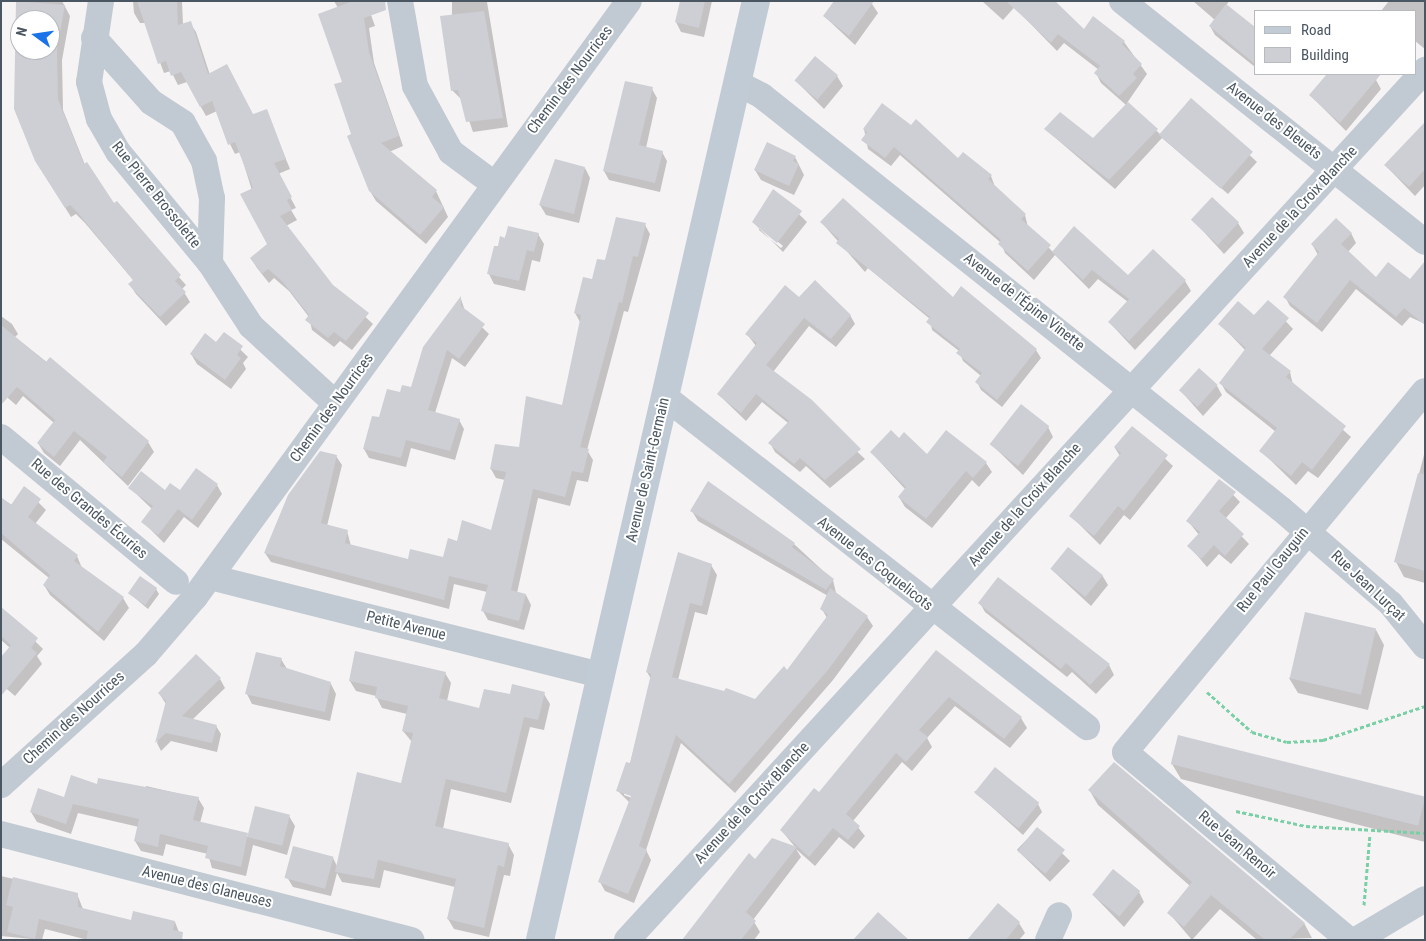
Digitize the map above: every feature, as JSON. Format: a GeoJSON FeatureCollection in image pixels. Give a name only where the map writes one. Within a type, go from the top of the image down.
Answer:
{"type":"FeatureCollection","features":[{"type":"Feature","properties":{"kind":"street","name":"Rue Pierre Brossolette"},"geometry":{"type":"LineString","coordinates":[[101,1],[94,38],[89,82],[98,120],[119,153],[210,263],[251,326],[336,402]]}},
{"type":"Feature","properties":{"kind":"street","name":"Chemin des Nourrices"},"geometry":{"type":"LineString","coordinates":[[1,784],[146,654],[210,577],[494,184],[629,1]]}},
{"type":"Feature","properties":{"kind":"street","name":"Avenue de Saint-Germain"},"geometry":{"type":"LineString","coordinates":[[540,940],[756,1]]}},
{"type":"Feature","properties":{"kind":"street","name":"Avenue des Bleuets"},"geometry":{"type":"LineString","coordinates":[[1122,1],[1425,242]]}},
{"type":"Feature","properties":{"kind":"street"},"geometry":{"type":"LineString","coordinates":[[402,3],[415,86],[451,152],[494,184]]}},
{"type":"Feature","properties":{"kind":"street","name":"Rue Pierre Brossolette"},"geometry":{"type":"LineString","coordinates":[[94,38],[124,76],[182,123],[204,161],[212,198],[210,263]]}},
{"type":"Feature","properties":{"kind":"street","name":"Avenue de la Croix Blanche"},"geometry":{"type":"LineString","coordinates":[[627,940],[1425,70]]}},
{"type":"Feature","properties":{"kind":"street","name":"Avenue de l'Épine Vinette"},"geometry":{"type":"LineString","coordinates":[[737,83],[762,96],[1132,388],[1305,530]]}},
{"type":"Feature","properties":{"kind":"street","name":"Rue Paul Gauguin"},"geometry":{"type":"LineString","coordinates":[[1125,752],[1305,530],[1425,390]]}},
{"type":"Feature","properties":{"kind":"street","name":"Avenue des Coquelicots"},"geometry":{"type":"LineString","coordinates":[[665,397],[930,608],[1087,727]]}},
{"type":"Feature","properties":{"kind":"street","name":"Rue des Grandes Écuries"},"geometry":{"type":"LineString","coordinates":[[1,437],[176,582]]}},
{"type":"Feature","properties":{"kind":"street","name":"Rue Jean Lurçat"},"geometry":{"type":"LineString","coordinates":[[1305,530],[1391,604],[1425,646]]}},
{"type":"Feature","properties":{"kind":"street","name":"Petite Avenue"},"geometry":{"type":"LineString","coordinates":[[210,577],[601,675]]}},
{"type":"Feature","properties":{"kind":"street","name":"Rue Jean Renoir"},"geometry":{"type":"LineString","coordinates":[[1125,752],[1347,936]]}},
{"type":"Feature","properties":{"kind":"street","name":"Avenue des Glaneuses"},"geometry":{"type":"LineString","coordinates":[[1,834],[412,940]]}},
{"type":"Feature","properties":{"kind":"street"},"geometry":{"type":"LineString","coordinates":[[1347,936],[1425,899]]}},
{"type":"Feature","properties":{"kind":"street"},"geometry":{"type":"LineString","coordinates":[[1048,940],[1059,915]]}},
{"type":"Feature","properties":{"kind":"path"},"geometry":{"type":"LineString","coordinates":[[1187,676],[1252,732],[1287,742],[1323,740],[1425,706]]}},
{"type":"Feature","properties":{"kind":"path"},"geometry":{"type":"LineString","coordinates":[[1218,829],[1236,810],[1370,833],[1425,833]]}},
{"type":"Feature","properties":{"kind":"path"},"geometry":{"type":"LineString","coordinates":[[1347,936],[1364,911],[1370,833]]}},
{"type":"Feature","properties":{"kind":"building"},"geometry":{"type":"Polygon","coordinates":[[[16,1],[65,5],[60,32],[60,10],[16,10],[16,1]]]}},
{"type":"Feature","properties":{"kind":"building"},"geometry":{"type":"Polygon","coordinates":[[[137,1],[177,1],[178,25],[191,21],[208,74],[227,64],[253,114],[267,109],[286,159],[274,163],[292,197],[287,200],[292,210],[280,216],[333,285],[369,313],[346,341],[334,332],[328,338],[305,320],[309,315],[282,281],[268,269],[262,274],[250,258],[267,244],[240,194],[253,188],[235,142],[228,145],[212,101],[200,107],[181,72],[171,76],[166,61],[158,64],[137,1]]]}},
{"type":"Feature","properties":{"kind":"building"},"geometry":{"type":"Polygon","coordinates":[[[353,1],[385,1],[386,10],[364,18],[369,52],[399,136],[381,143],[437,190],[432,197],[444,207],[420,235],[369,191],[347,136],[351,134],[334,84],[342,82],[318,14],[353,1]]]}},
{"type":"Feature","properties":{"kind":"building"},"geometry":{"type":"Polygon","coordinates":[[[680,1],[705,1],[699,28],[675,22],[680,1]]]}},
{"type":"Feature","properties":{"kind":"building"},"geometry":{"type":"Polygon","coordinates":[[[834,1],[874,1],[849,36],[823,16],[834,1]]]}},
{"type":"Feature","properties":{"kind":"building"},"geometry":{"type":"Polygon","coordinates":[[[1006,1],[1055,1],[1084,29],[1093,16],[1125,41],[1122,44],[1142,64],[1133,74],[1137,78],[1119,96],[1094,73],[1100,66],[1058,34],[1051,43],[1006,1]]]}},
{"type":"Feature","properties":{"kind":"building"},"geometry":{"type":"Polygon","coordinates":[[[1226,4],[1254,26],[1254,63],[1209,26],[1226,4]]]}},
{"type":"Feature","properties":{"kind":"building"},"geometry":{"type":"Polygon","coordinates":[[[484,11],[503,118],[466,122],[458,90],[451,91],[440,16],[484,11]]]}},
{"type":"Feature","properties":{"kind":"building"},"geometry":{"type":"Polygon","coordinates":[[[815,56],[838,75],[817,100],[794,81],[815,56]]]}},
{"type":"Feature","properties":{"kind":"building"},"geometry":{"type":"Polygon","coordinates":[[[15,60],[57,60],[58,99],[84,164],[87,162],[114,203],[117,201],[181,275],[175,281],[186,292],[160,317],[128,284],[133,280],[78,213],[70,205],[65,208],[35,161],[14,109],[15,60]]]}},
{"type":"Feature","properties":{"kind":"building"},"geometry":{"type":"Polygon","coordinates":[[[1326,75],[1380,75],[1340,123],[1309,95],[1326,75]]]}},
{"type":"Feature","properties":{"kind":"building"},"geometry":{"type":"Polygon","coordinates":[[[625,81],[653,87],[639,145],[663,151],[655,183],[603,171],[625,81]]]}},
{"type":"Feature","properties":{"kind":"building"},"geometry":{"type":"Polygon","coordinates":[[[1191,98],[1253,152],[1221,189],[1159,135],[1191,98]]]}},
{"type":"Feature","properties":{"kind":"building"},"geometry":{"type":"Polygon","coordinates":[[[1128,102],[1158,129],[1109,180],[1044,129],[1060,112],[1093,138],[1128,102]]]}},
{"type":"Feature","properties":{"kind":"building"},"geometry":{"type":"Polygon","coordinates":[[[882,103],[911,125],[916,119],[958,158],[963,152],[992,175],[988,179],[1026,214],[1021,219],[1051,245],[1028,271],[998,244],[1001,240],[894,147],[885,158],[861,140],[867,132],[863,129],[882,103]]]}},
{"type":"Feature","properties":{"kind":"building"},"geometry":{"type":"Polygon","coordinates":[[[1425,122],[1425,169],[1409,187],[1384,165],[1425,122]]]}},
{"type":"Feature","properties":{"kind":"building"},"geometry":{"type":"Polygon","coordinates":[[[767,142],[796,156],[793,161],[799,164],[789,186],[754,170],[767,142]]]}},
{"type":"Feature","properties":{"kind":"building"},"geometry":{"type":"Polygon","coordinates":[[[555,159],[585,167],[574,214],[539,205],[555,159]]]}},
{"type":"Feature","properties":{"kind":"building"},"geometry":{"type":"Polygon","coordinates":[[[773,189],[802,211],[777,243],[752,222],[773,189]]]}},
{"type":"Feature","properties":{"kind":"building"},"geometry":{"type":"Polygon","coordinates":[[[1212,197],[1239,222],[1218,245],[1191,220],[1212,197]]]}},
{"type":"Feature","properties":{"kind":"building"},"geometry":{"type":"Polygon","coordinates":[[[843,198],[953,297],[961,286],[1037,349],[997,400],[975,382],[982,373],[956,353],[960,349],[926,322],[930,317],[836,243],[839,239],[820,222],[843,198]]]}},
{"type":"Feature","properties":{"kind":"building"},"geometry":{"type":"Polygon","coordinates":[[[616,217],[646,223],[638,257],[633,256],[622,303],[619,302],[580,447],[589,449],[583,473],[572,471],[565,497],[533,489],[511,590],[526,594],[519,621],[481,611],[488,585],[449,576],[444,600],[264,553],[288,495],[320,451],[337,455],[321,523],[348,530],[345,543],[408,559],[410,549],[443,557],[448,538],[457,541],[462,520],[491,530],[506,472],[490,469],[495,444],[519,447],[526,396],[562,405],[581,315],[574,313],[583,277],[592,279],[597,259],[605,260],[616,217]]]}},
{"type":"Feature","properties":{"kind":"building"},"geometry":{"type":"Polygon","coordinates":[[[1336,218],[1352,233],[1341,244],[1376,277],[1388,262],[1410,279],[1425,261],[1425,325],[1404,308],[1396,317],[1350,280],[1317,323],[1283,297],[1319,252],[1311,244],[1336,218]]]}},
{"type":"Feature","properties":{"kind":"building"},"geometry":{"type":"Polygon","coordinates":[[[508,226],[539,233],[534,252],[527,250],[519,281],[487,274],[494,246],[498,246],[500,236],[505,238],[508,226]]]}},
{"type":"Feature","properties":{"kind":"building"},"geometry":{"type":"Polygon","coordinates":[[[1074,226],[1128,275],[1153,249],[1186,280],[1129,341],[1108,322],[1129,299],[1092,270],[1083,280],[1052,252],[1074,226]]]}},
{"type":"Feature","properties":{"kind":"building"},"geometry":{"type":"Polygon","coordinates":[[[815,280],[851,315],[831,339],[804,318],[766,365],[812,400],[861,449],[825,480],[800,458],[794,464],[768,443],[789,421],[756,394],[741,413],[717,394],[757,343],[745,334],[785,285],[799,297],[815,280]]]}},
{"type":"Feature","properties":{"kind":"building"},"geometry":{"type":"Polygon","coordinates":[[[461,296],[461,306],[485,324],[459,359],[447,350],[428,410],[460,419],[450,451],[406,440],[401,458],[363,449],[372,416],[379,417],[387,389],[400,392],[402,385],[411,387],[423,347],[461,296]]]}},
{"type":"Feature","properties":{"kind":"building"},"geometry":{"type":"Polygon","coordinates":[[[1268,300],[1289,318],[1262,349],[1291,371],[1286,377],[1346,426],[1312,470],[1302,462],[1291,476],[1259,451],[1277,428],[1219,383],[1246,348],[1218,324],[1238,301],[1254,315],[1268,300]]]}},
{"type":"Feature","properties":{"kind":"building"},"geometry":{"type":"Polygon","coordinates":[[[1,325],[46,362],[50,357],[149,441],[122,477],[103,462],[107,457],[74,431],[54,457],[37,443],[55,420],[17,387],[1,405],[1,325]]]}},
{"type":"Feature","properties":{"kind":"building"},"geometry":{"type":"Polygon","coordinates":[[[224,332],[243,346],[237,355],[241,358],[225,380],[190,354],[205,333],[216,342],[224,332]]]}},
{"type":"Feature","properties":{"kind":"building"},"geometry":{"type":"Polygon","coordinates":[[[1199,368],[1218,385],[1198,407],[1179,390],[1199,368]]]}},
{"type":"Feature","properties":{"kind":"building"},"geometry":{"type":"Polygon","coordinates":[[[1021,404],[1049,426],[1018,466],[990,444],[1021,404]]]}},
{"type":"Feature","properties":{"kind":"building"},"geometry":{"type":"Polygon","coordinates":[[[1132,426],[1168,455],[1124,511],[1118,506],[1094,536],[1069,516],[1121,453],[1114,447],[1132,426]]]}},
{"type":"Feature","properties":{"kind":"building"},"geometry":{"type":"Polygon","coordinates":[[[891,430],[899,438],[904,432],[927,454],[946,430],[987,462],[973,478],[966,471],[926,519],[898,497],[906,487],[870,452],[891,430]]]}},
{"type":"Feature","properties":{"kind":"building"},"geometry":{"type":"Polygon","coordinates":[[[196,468],[218,484],[192,520],[178,509],[158,535],[141,522],[153,506],[128,488],[141,471],[165,490],[170,483],[180,490],[196,468]]]}},
{"type":"Feature","properties":{"kind":"building"},"geometry":{"type":"Polygon","coordinates":[[[1418,473],[1425,474],[1425,571],[1394,562],[1418,473]]]}},
{"type":"Feature","properties":{"kind":"building"},"geometry":{"type":"Polygon","coordinates":[[[1219,479],[1236,492],[1219,511],[1244,534],[1225,556],[1214,545],[1201,559],[1187,546],[1200,532],[1186,521],[1219,479]]]}},
{"type":"Feature","properties":{"kind":"building"},"geometry":{"type":"Polygon","coordinates":[[[708,481],[795,543],[792,547],[834,579],[826,590],[690,511],[708,481]]]}},
{"type":"Feature","properties":{"kind":"building"},"geometry":{"type":"Polygon","coordinates":[[[24,486],[41,499],[28,517],[78,555],[74,561],[124,597],[98,632],[43,585],[50,575],[1,533],[1,497],[11,505],[24,486]]]}},
{"type":"Feature","properties":{"kind":"building"},"geometry":{"type":"Polygon","coordinates":[[[1068,547],[1103,575],[1085,597],[1050,569],[1068,547]]]}},
{"type":"Feature","properties":{"kind":"building"},"geometry":{"type":"Polygon","coordinates":[[[678,552],[712,564],[702,606],[690,603],[672,677],[724,691],[726,688],[755,699],[784,666],[787,670],[828,615],[820,609],[830,588],[868,616],[828,670],[729,784],[676,735],[639,846],[647,850],[628,894],[598,882],[631,796],[616,791],[626,762],[630,763],[651,674],[646,672],[678,552]]]}},
{"type":"Feature","properties":{"kind":"building"},"geometry":{"type":"Polygon","coordinates":[[[140,576],[157,588],[145,605],[128,593],[140,576]]]}},
{"type":"Feature","properties":{"kind":"building"},"geometry":{"type":"Polygon","coordinates":[[[998,577],[1110,664],[1090,685],[1066,663],[1061,669],[978,603],[998,577]]]}},
{"type":"Feature","properties":{"kind":"building"},"geometry":{"type":"Polygon","coordinates":[[[1,607],[38,638],[31,648],[37,653],[1,696],[1,657],[11,645],[1,636],[1,607]]]}},
{"type":"Feature","properties":{"kind":"building"},"geometry":{"type":"Polygon","coordinates":[[[1305,612],[1376,628],[1361,695],[1290,678],[1305,612]]]}},
{"type":"Feature","properties":{"kind":"building"},"geometry":{"type":"Polygon","coordinates":[[[936,650],[1022,717],[1004,739],[949,697],[919,730],[928,737],[906,762],[896,753],[846,814],[860,826],[848,840],[833,828],[809,857],[780,830],[814,788],[819,792],[936,650]]]}},
{"type":"Feature","properties":{"kind":"building"},"geometry":{"type":"Polygon","coordinates":[[[355,651],[446,672],[439,698],[479,708],[484,689],[510,694],[512,684],[545,692],[538,720],[524,717],[506,793],[446,779],[435,826],[509,843],[504,867],[498,865],[484,928],[447,919],[456,879],[378,860],[374,879],[335,872],[357,772],[401,783],[413,733],[402,731],[408,706],[375,698],[377,687],[349,681],[355,651]]]}},
{"type":"Feature","properties":{"kind":"building"},"geometry":{"type":"Polygon","coordinates":[[[256,652],[282,658],[280,666],[331,682],[325,712],[245,694],[256,652]]]}},
{"type":"Feature","properties":{"kind":"building"},"geometry":{"type":"Polygon","coordinates":[[[196,654],[221,678],[182,716],[217,725],[212,743],[166,733],[155,743],[166,701],[158,693],[196,654]]]}},
{"type":"Feature","properties":{"kind":"building"},"geometry":{"type":"Polygon","coordinates":[[[1178,735],[1425,797],[1418,826],[1171,764],[1178,735]]]}},
{"type":"Feature","properties":{"kind":"building"},"geometry":{"type":"Polygon","coordinates":[[[1114,762],[1305,923],[1289,940],[1265,940],[1211,895],[1184,927],[1167,913],[1192,882],[1088,790],[1114,762]]]}},
{"type":"Feature","properties":{"kind":"building"},"geometry":{"type":"Polygon","coordinates":[[[995,767],[1039,803],[1019,829],[974,793],[995,767]]]}},
{"type":"Feature","properties":{"kind":"building"},"geometry":{"type":"Polygon","coordinates":[[[71,775],[97,784],[98,778],[199,797],[193,820],[248,833],[241,867],[205,858],[208,846],[160,834],[158,847],[134,841],[139,819],[73,804],[66,824],[30,812],[38,788],[64,797],[71,775]]]}},
{"type":"Feature","properties":{"kind":"building"},"geometry":{"type":"Polygon","coordinates":[[[255,806],[290,815],[282,846],[247,837],[255,806]]]}},
{"type":"Feature","properties":{"kind":"building"},"geometry":{"type":"Polygon","coordinates":[[[1037,827],[1065,850],[1045,874],[1017,851],[1037,827]]]}},
{"type":"Feature","properties":{"kind":"building"},"geometry":{"type":"Polygon","coordinates":[[[772,838],[797,847],[746,912],[756,921],[741,940],[682,940],[749,853],[755,859],[772,838]]]}},
{"type":"Feature","properties":{"kind":"building"},"geometry":{"type":"Polygon","coordinates":[[[293,846],[334,857],[325,889],[284,878],[293,846]]]}},
{"type":"Feature","properties":{"kind":"building"},"geometry":{"type":"Polygon","coordinates":[[[1113,869],[1140,891],[1119,917],[1092,895],[1113,869]]]}},
{"type":"Feature","properties":{"kind":"building"},"geometry":{"type":"Polygon","coordinates":[[[13,877],[78,893],[78,907],[131,920],[133,911],[175,921],[173,930],[183,932],[182,940],[86,940],[88,931],[39,919],[35,939],[7,932],[13,907],[6,905],[13,877]]]}},
{"type":"Feature","properties":{"kind":"building"},"geometry":{"type":"Polygon","coordinates":[[[998,903],[1020,922],[1006,940],[967,940],[998,903]]]}},
{"type":"Feature","properties":{"kind":"building"},"geometry":{"type":"Polygon","coordinates":[[[878,912],[909,940],[853,940],[878,912]]]}}]}
